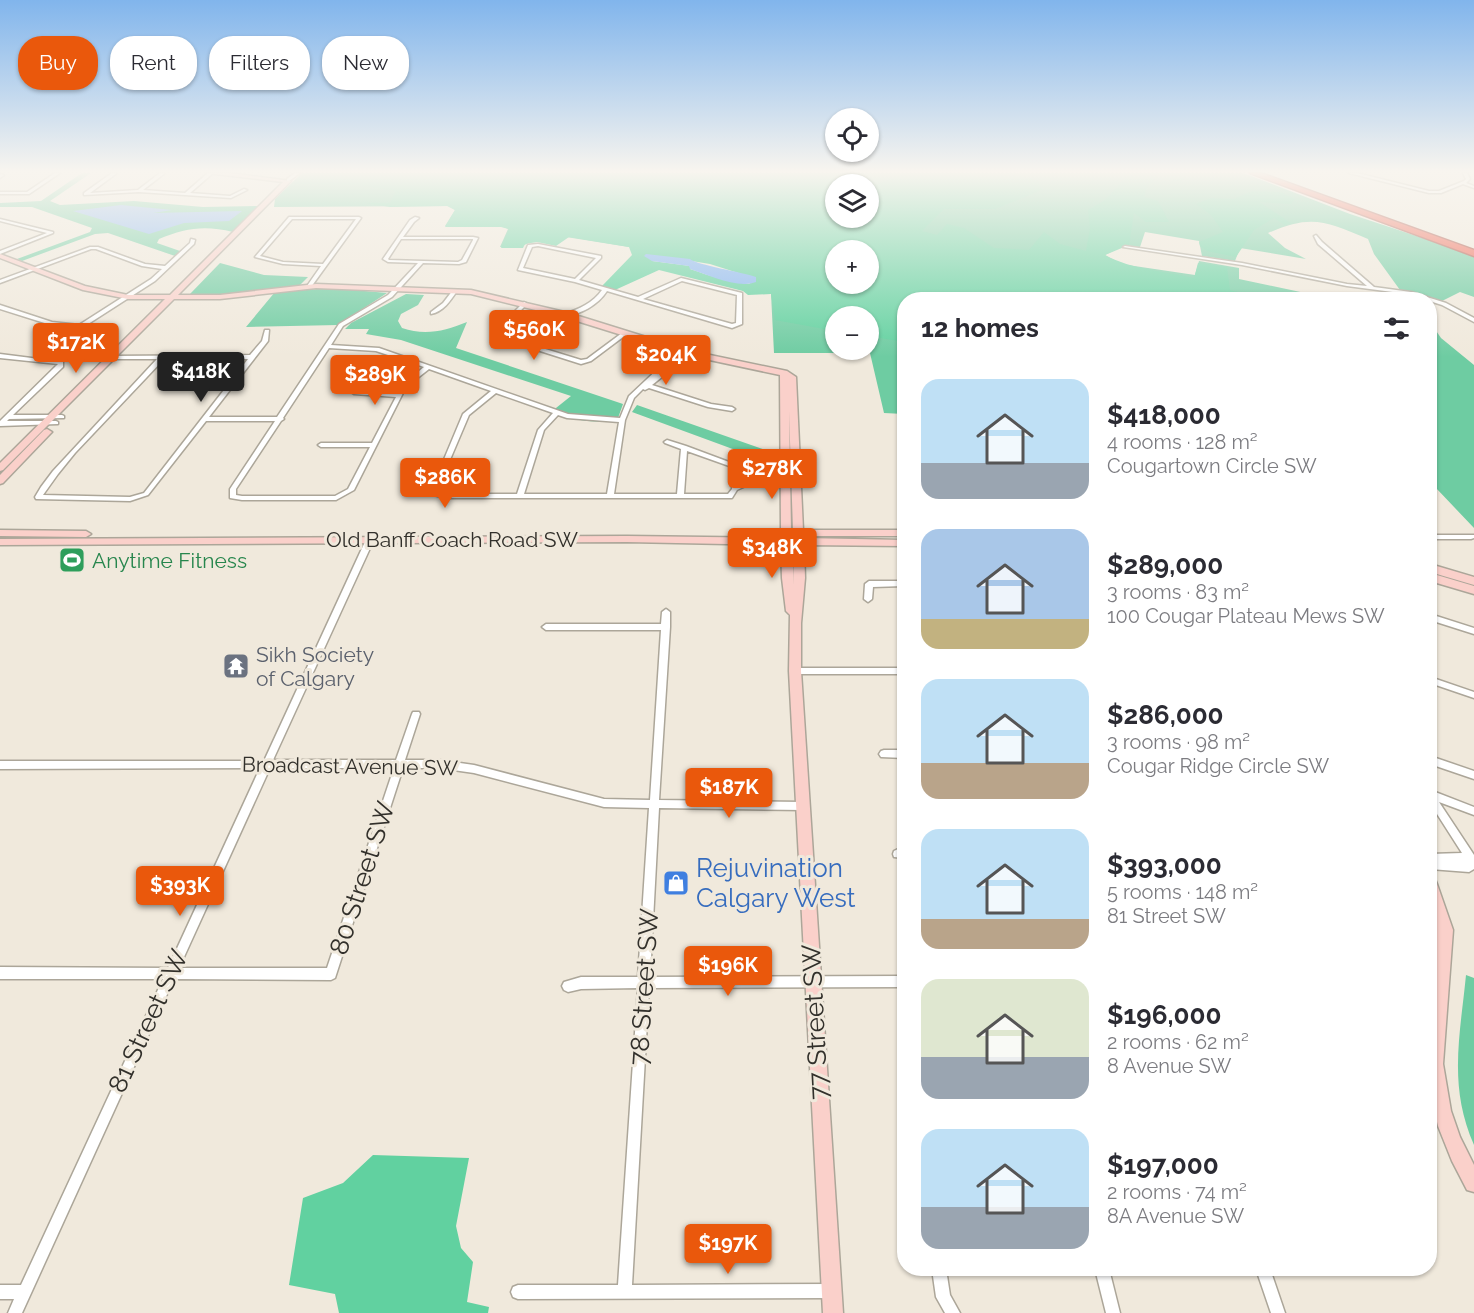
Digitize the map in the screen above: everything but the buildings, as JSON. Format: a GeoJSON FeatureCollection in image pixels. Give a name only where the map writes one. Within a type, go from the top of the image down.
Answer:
{"type":"FeatureCollection","features":[{"type":"Feature","properties":{"kind":"highway"},"geometry":{"type":"LineString","coordinates":[[1417,234],[1474,253]]}},
{"type":"Feature","properties":{"kind":"highway"},"geometry":{"type":"LineString","coordinates":[[1421,234],[1453,246]]}},
{"type":"Feature","properties":{"kind":"highway"},"geometry":{"type":"LineString","coordinates":[[1446,234],[1474,243]]}},
{"type":"Feature","properties":{"kind":"street"},"geometry":{"type":"LineString","coordinates":[[0,254],[48,234]]}},
{"type":"Feature","properties":{"kind":"street"},"geometry":{"type":"LineString","coordinates":[[0,468],[54,420],[240,234]]}},
{"type":"Feature","properties":{"kind":"street"},"geometry":{"type":"LineString","coordinates":[[276,234],[257,256],[283,263],[322,265]]}},
{"type":"Feature","properties":{"kind":"street"},"geometry":{"type":"LineString","coordinates":[[309,286],[322,265],[347,234]]}},
{"type":"Feature","properties":{"kind":"street"},"geometry":{"type":"LineString","coordinates":[[400,238],[476,239],[464,261],[415,262],[385,259],[403,234]]}},
{"type":"Feature","properties":{"kind":"street"},"geometry":{"type":"LineString","coordinates":[[1316,236],[1320,243],[1373,290],[1389,292]]}},
{"type":"Feature","properties":{"kind":"street"},"geometry":{"type":"LineString","coordinates":[[79,327],[128,297],[166,268],[193,240]]}},
{"type":"Feature","properties":{"kind":"street"},"geometry":{"type":"LineString","coordinates":[[576,281],[599,257],[538,245],[530,246],[520,268],[522,270],[576,281],[732,326],[740,324],[740,294],[685,279],[639,299]]}},
{"type":"Feature","properties":{"kind":"street"},"geometry":{"type":"LineString","coordinates":[[1125,247],[1242,265],[1383,292]]}},
{"type":"Feature","properties":{"kind":"street"},"geometry":{"type":"LineString","coordinates":[[0,282],[96,248],[144,265],[166,268]]}},
{"type":"Feature","properties":{"kind":"street"},"geometry":{"type":"LineString","coordinates":[[0,254],[83,288],[128,297],[175,299],[220,297],[309,286],[455,291],[524,304],[681,350],[784,373]]}},
{"type":"Feature","properties":{"kind":"street"},"geometry":{"type":"LineString","coordinates":[[397,288],[397,283],[415,262]]}},
{"type":"Feature","properties":{"kind":"street"},"geometry":{"type":"LineString","coordinates":[[422,262],[385,301],[347,320],[327,346],[233,489],[232,496],[242,498],[336,498],[346,495],[351,490],[399,395],[409,381],[428,367]]}},
{"type":"Feature","properties":{"kind":"street"},"geometry":{"type":"LineString","coordinates":[[567,315],[579,311],[602,295],[605,290]]}},
{"type":"Feature","properties":{"kind":"street"},"geometry":{"type":"LineString","coordinates":[[433,313],[445,304],[455,291]]}},
{"type":"Feature","properties":{"kind":"street"},"geometry":{"type":"LineString","coordinates":[[1437,303],[1474,320]]}},
{"type":"Feature","properties":{"kind":"street"},"geometry":{"type":"LineString","coordinates":[[524,304],[497,332],[498,336],[581,362],[589,360],[624,334]]}},
{"type":"Feature","properties":{"kind":"street"},"geometry":{"type":"LineString","coordinates":[[1437,305],[1461,314],[1474,327]]}},
{"type":"Feature","properties":{"kind":"street"},"geometry":{"type":"LineString","coordinates":[[0,307],[35,319],[99,329]]}},
{"type":"Feature","properties":{"kind":"street"},"geometry":{"type":"LineString","coordinates":[[162,357],[58,470],[39,492],[38,497],[130,499],[148,492],[265,340],[267,331]]}},
{"type":"Feature","properties":{"kind":"street"},"geometry":{"type":"LineString","coordinates":[[327,346],[377,349],[556,413],[585,419],[622,420]]}},
{"type":"Feature","properties":{"kind":"street"},"geometry":{"type":"LineString","coordinates":[[610,495],[622,420],[629,402],[641,385],[681,350]]}},
{"type":"Feature","properties":{"kind":"street"},"geometry":{"type":"LineString","coordinates":[[629,402],[689,352]]}},
{"type":"Feature","properties":{"kind":"street"},"geometry":{"type":"LineString","coordinates":[[0,356],[61,363],[61,366],[1,423]]}},
{"type":"Feature","properties":{"kind":"street"},"geometry":{"type":"LineString","coordinates":[[117,357],[252,357]]}},
{"type":"Feature","properties":{"kind":"street","name":"77 Street SW"},"geometry":{"type":"LineString","coordinates":[[795,623],[787,585],[784,373],[792,377],[800,578],[795,623],[795,671],[833,1313]]}},
{"type":"Feature","properties":{"kind":"street"},"geometry":{"type":"LineString","coordinates":[[648,386],[710,406],[732,409]]}},
{"type":"Feature","properties":{"kind":"street"},"geometry":{"type":"LineString","coordinates":[[495,391],[466,414],[434,491],[435,494],[445,496],[730,496],[735,489],[748,483],[751,478],[747,472],[735,466],[667,442]]}},
{"type":"Feature","properties":{"kind":"street"},"geometry":{"type":"LineString","coordinates":[[354,392],[399,395]]}},
{"type":"Feature","properties":{"kind":"street"},"geometry":{"type":"LineString","coordinates":[[520,496],[541,430],[556,413]]}},
{"type":"Feature","properties":{"kind":"street"},"geometry":{"type":"LineString","coordinates":[[7,417],[54,420]]}},
{"type":"Feature","properties":{"kind":"street"},"geometry":{"type":"LineString","coordinates":[[204,418],[280,419]]}},
{"type":"Feature","properties":{"kind":"street"},"geometry":{"type":"LineString","coordinates":[[1,423],[54,420]]}},
{"type":"Feature","properties":{"kind":"street"},"geometry":{"type":"LineString","coordinates":[[0,481],[54,420]]}},
{"type":"Feature","properties":{"kind":"street"},"geometry":{"type":"LineString","coordinates":[[321,445],[373,445]]}},
{"type":"Feature","properties":{"kind":"street"},"geometry":{"type":"LineString","coordinates":[[680,496],[684,447]]}},
{"type":"Feature","properties":{"kind":"street"},"geometry":{"type":"LineString","coordinates":[[735,466],[735,489]]}},
{"type":"Feature","properties":{"kind":"street"},"geometry":{"type":"LineString","coordinates":[[798,515],[805,523],[817,527],[891,533]]}},
{"type":"Feature","properties":{"kind":"street","name":"Old Banff Coach Road SW"},"geometry":{"type":"LineString","coordinates":[[0,533],[799,537],[897,533]]}},
{"type":"Feature","properties":{"kind":"street","name":"Old Banff Coach Road SW"},"geometry":{"type":"LineString","coordinates":[[0,542],[372,536]]}},
{"type":"Feature","properties":{"kind":"street","name":"81 Street SW"},"geometry":{"type":"LineString","coordinates":[[15,1313],[372,536]]}},
{"type":"Feature","properties":{"kind":"street","name":"Old Banff Coach Road SW"},"geometry":{"type":"LineString","coordinates":[[799,537],[897,543]]}},
{"type":"Feature","properties":{"kind":"street"},"geometry":{"type":"LineString","coordinates":[[1437,537],[1471,537]]}},
{"type":"Feature","properties":{"kind":"street"},"geometry":{"type":"LineString","coordinates":[[1437,570],[1474,581]]}},
{"type":"Feature","properties":{"kind":"street"},"geometry":{"type":"LineString","coordinates":[[1437,579],[1474,590]]}},
{"type":"Feature","properties":{"kind":"street"},"geometry":{"type":"LineString","coordinates":[[868,599],[868,584],[897,584]]}},
{"type":"Feature","properties":{"kind":"street","name":"78 Street SW"},"geometry":{"type":"LineString","coordinates":[[625,1291],[666,612]]}},
{"type":"Feature","properties":{"kind":"street"},"geometry":{"type":"LineString","coordinates":[[1437,619],[1474,631]]}},
{"type":"Feature","properties":{"kind":"street"},"geometry":{"type":"LineString","coordinates":[[546,627],[666,627]]}},
{"type":"Feature","properties":{"kind":"street"},"geometry":{"type":"LineString","coordinates":[[795,671],[897,671]]}},
{"type":"Feature","properties":{"kind":"street"},"geometry":{"type":"LineString","coordinates":[[1437,682],[1474,695]]}},
{"type":"Feature","properties":{"kind":"street","name":"80 Street SW"},"geometry":{"type":"LineString","coordinates":[[170,973],[331,974],[416,714]]}},
{"type":"Feature","properties":{"kind":"street"},"geometry":{"type":"LineString","coordinates":[[884,754],[897,754]]}},
{"type":"Feature","properties":{"kind":"street"},"geometry":{"type":"LineString","coordinates":[[1437,763],[1474,776]]}},
{"type":"Feature","properties":{"kind":"street","name":"Broadcast Avenue SW"},"geometry":{"type":"LineString","coordinates":[[0,765],[439,764],[474,769],[595,802],[655,806],[803,806]]}},
{"type":"Feature","properties":{"kind":"street"},"geometry":{"type":"LineString","coordinates":[[1437,798],[1474,812]]}},
{"type":"Feature","properties":{"kind":"street"},"geometry":{"type":"LineString","coordinates":[[1437,806],[1474,864]]}},
{"type":"Feature","properties":{"kind":"street"},"geometry":{"type":"LineString","coordinates":[[1437,858],[1462,858],[1474,864]]}},
{"type":"Feature","properties":{"kind":"street"},"geometry":{"type":"LineString","coordinates":[[1437,865],[1468,867],[1474,864]]}},
{"type":"Feature","properties":{"kind":"street"},"geometry":{"type":"LineString","coordinates":[[1437,905],[1445,930],[1437,991]]}},
{"type":"Feature","properties":{"kind":"street"},"geometry":{"type":"LineString","coordinates":[[0,973],[170,973]]}},
{"type":"Feature","properties":{"kind":"street"},"geometry":{"type":"LineString","coordinates":[[568,986],[581,983],[897,982]]}},
{"type":"Feature","properties":{"kind":"street"},"geometry":{"type":"LineString","coordinates":[[1437,1085],[1441,1112],[1463,1165],[1474,1183]]}},
{"type":"Feature","properties":{"kind":"street"},"geometry":{"type":"LineString","coordinates":[[940,1276],[943,1297],[953,1312]]}},
{"type":"Feature","properties":{"kind":"street"},"geometry":{"type":"LineString","coordinates":[[1104,1276],[1113,1313]]}},
{"type":"Feature","properties":{"kind":"street"},"geometry":{"type":"LineString","coordinates":[[1265,1276],[1278,1313]]}},
{"type":"Feature","properties":{"kind":"street"},"geometry":{"type":"LineString","coordinates":[[518,1292],[832,1291]]}},
{"type":"Feature","properties":{"kind":"street"},"geometry":{"type":"LineString","coordinates":[[0,1292],[24,1292]]}},
{"type":"Feature","properties":{"kind":"green space"},"geometry":{"type":"Polygon","coordinates":[[[84,234],[94,234],[22,261],[17,259],[84,234]]]}},
{"type":"Feature","properties":{"kind":"green space"},"geometry":{"type":"Polygon","coordinates":[[[112,234],[172,234],[159,239],[157,243],[180,251],[175,256],[112,234]]]}},
{"type":"Feature","properties":{"kind":"green space"},"geometry":{"type":"Polygon","coordinates":[[[506,234],[1144,234],[1140,247],[1123,246],[1105,255],[1121,264],[1195,275],[1199,261],[1239,268],[1239,279],[1300,292],[897,292],[897,414],[884,413],[872,360],[879,360],[879,306],[825,306],[825,353],[774,353],[771,294],[748,294],[742,290],[767,269],[566,237],[530,242],[521,247],[500,247],[506,234]]]}},
{"type":"Feature","properties":{"kind":"green space"},"geometry":{"type":"Polygon","coordinates":[[[507,234],[973,234],[994,248],[1029,250],[1042,234],[1047,234],[1060,244],[1086,251],[1089,234],[1131,234],[1129,245],[1105,255],[1137,267],[1194,278],[1198,263],[1227,267],[1230,290],[1237,292],[897,292],[897,341],[879,338],[879,306],[825,306],[825,329],[775,320],[771,294],[748,295],[743,291],[659,270],[615,290],[602,286],[632,255],[629,247],[569,237],[556,246],[537,242],[525,244],[523,248],[501,248],[507,234]],[[667,257],[652,261],[690,266],[690,269],[713,277],[736,282],[752,284],[757,279],[710,264],[667,257]]]}},
{"type":"Feature","properties":{"kind":"green space"},"geometry":{"type":"Polygon","coordinates":[[[1159,234],[1269,234],[1285,248],[1306,259],[1240,248],[1235,261],[1202,256],[1199,241],[1159,234]]]}},
{"type":"Feature","properties":{"kind":"green space"},"geometry":{"type":"Polygon","coordinates":[[[1218,234],[1251,234],[1236,257],[1207,251],[1200,246],[1199,242],[1218,234]]]}},
{"type":"Feature","properties":{"kind":"green space"},"geometry":{"type":"Polygon","coordinates":[[[1356,234],[1411,234],[1474,255],[1474,297],[1460,292],[1442,301],[1437,300],[1437,292],[1400,290],[1374,254],[1368,239],[1356,234]]]}},
{"type":"Feature","properties":{"kind":"green space"},"geometry":{"type":"Polygon","coordinates":[[[220,263],[264,275],[308,277],[300,285],[224,294],[189,295],[220,263]]]}},
{"type":"Feature","properties":{"kind":"green space"},"geometry":{"type":"Polygon","coordinates":[[[332,288],[387,293],[338,325],[246,327],[275,292],[332,288]]]}},
{"type":"Feature","properties":{"kind":"green space"},"geometry":{"type":"Polygon","coordinates":[[[406,294],[424,295],[418,305],[401,314],[398,321],[402,328],[427,332],[451,328],[467,322],[456,348],[623,404],[618,418],[593,421],[559,415],[551,412],[571,396],[401,340],[366,334],[369,329],[345,329],[351,323],[406,294]]]}},
{"type":"Feature","properties":{"kind":"green space"},"geometry":{"type":"Polygon","coordinates":[[[1437,332],[1474,365],[1474,528],[1437,489],[1437,332]]]}},
{"type":"Feature","properties":{"kind":"green space"},"geometry":{"type":"Polygon","coordinates":[[[637,405],[777,454],[776,465],[632,412],[637,405]]]}},
{"type":"Feature","properties":{"kind":"green space"},"geometry":{"type":"Polygon","coordinates":[[[1466,975],[1474,978],[1474,1145],[1466,1123],[1458,1081],[1459,1040],[1466,975]]]}},
{"type":"Feature","properties":{"kind":"green space"},"geometry":{"type":"Polygon","coordinates":[[[373,1155],[469,1158],[456,1226],[461,1248],[473,1262],[467,1302],[489,1307],[488,1313],[339,1313],[335,1294],[289,1285],[303,1198],[343,1183],[373,1155]]]}},
{"type":"Feature","properties":{"kind":"water"},"geometry":{"type":"Polygon","coordinates":[[[646,254],[690,259],[701,264],[756,277],[756,282],[741,284],[723,280],[690,269],[689,266],[652,261],[644,256],[646,254]]]}},
{"type":"Feature","properties":{"kind":"place","name":"Anytime Fitness"},"geometry":{"type":"Point","coordinates":[72,560]}},
{"type":"Feature","properties":{"kind":"place","name":"Sikh Society of Calgary"},"geometry":{"type":"Point","coordinates":[236,666]}},
{"type":"Feature","properties":{"kind":"place","name":"Rejuvination Calgary West"},"geometry":{"type":"Point","coordinates":[676,883]}}]}
